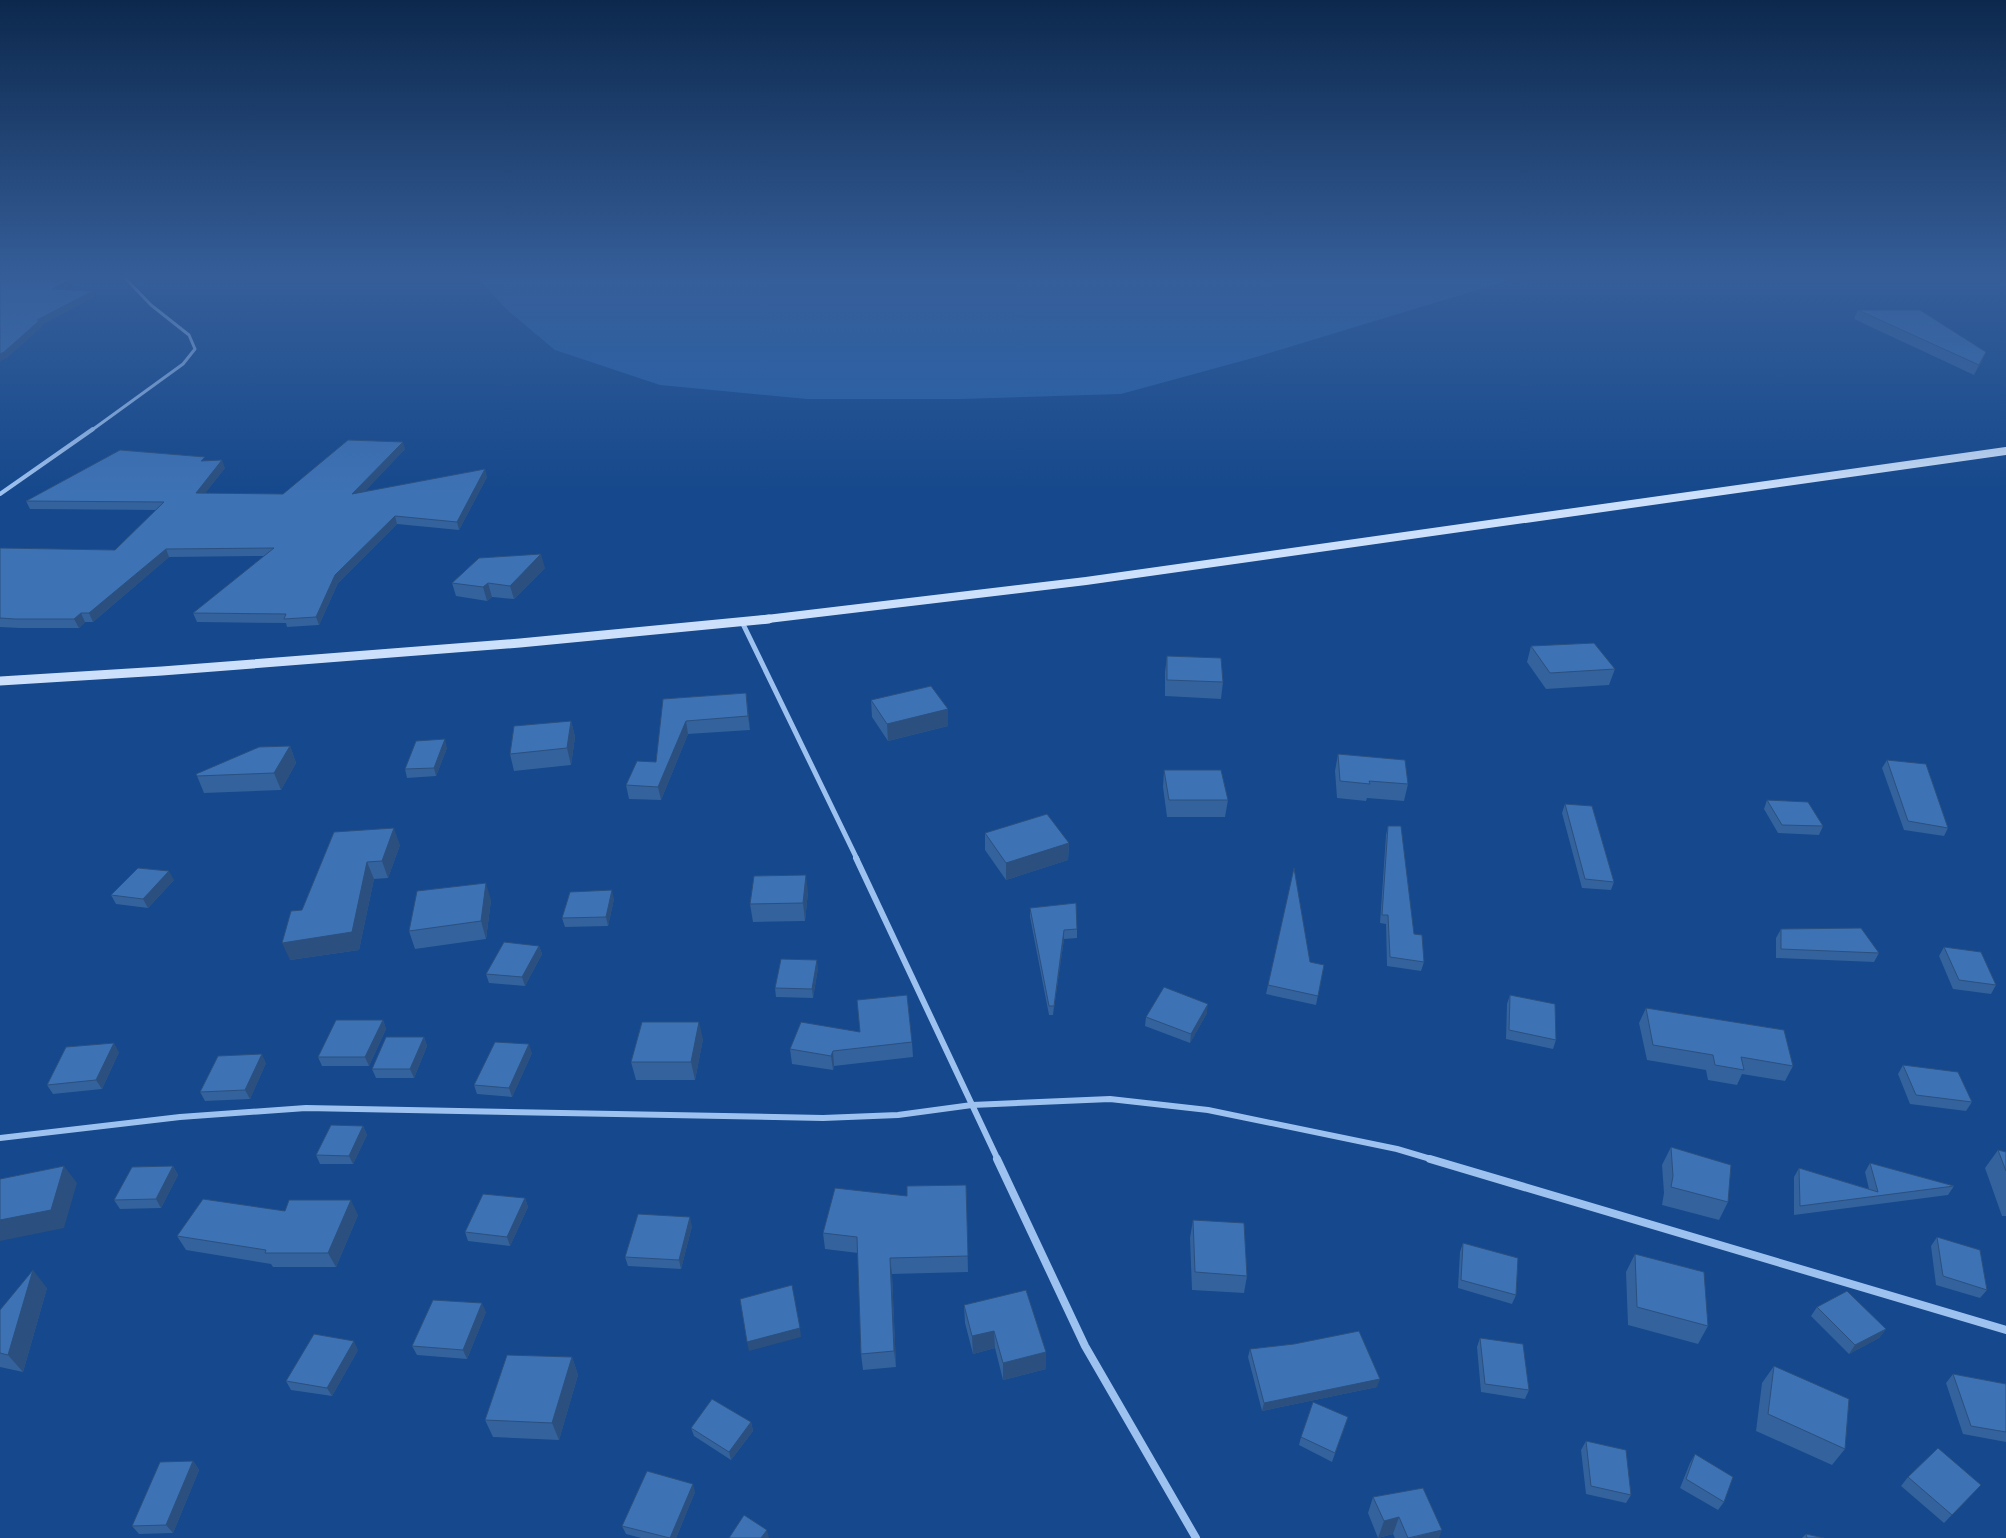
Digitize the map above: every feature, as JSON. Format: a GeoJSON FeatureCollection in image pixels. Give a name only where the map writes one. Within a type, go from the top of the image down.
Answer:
{"type":"FeatureCollection","features":[{"type":"Feature","properties":{"kind":"main road"},"geometry":{"type":"LineString","coordinates":[[0,681],[162,671],[490,645],[742,622],[1086,581],[2006,451]]}},
{"type":"Feature","properties":{"kind":"street"},"geometry":{"type":"LineString","coordinates":[[0,494],[184,364],[194,350]]}},
{"type":"Feature","properties":{"kind":"street"},"geometry":{"type":"LineString","coordinates":[[742,622],[1085,1346],[1196,1538]]}},
{"type":"Feature","properties":{"kind":"street"},"geometry":{"type":"LineString","coordinates":[[0,1138],[180,1116],[306,1108],[823,1118],[898,1115],[972,1105],[1110,1099],[1208,1110],[1397,1149],[2006,1330]]}},
{"type":"Feature","properties":{"kind":"shaded area"},"geometry":{"type":"Polygon","coordinates":[[[555,350],[1280,350],[1121,394],[961,399],[807,399],[660,385],[555,350]]]}},
{"type":"Feature","properties":{"kind":"building"},"geometry":{"type":"Polygon","coordinates":[[[0,350],[7,350],[4,352],[0,354],[0,350]]]}},
{"type":"Feature","properties":{"kind":"building"},"geometry":{"type":"Polygon","coordinates":[[[1946,350],[1983,350],[1986,352],[1979,365],[1946,350]]]}},
{"type":"Feature","properties":{"kind":"building"},"geometry":{"type":"Polygon","coordinates":[[[348,440],[403,442],[352,494],[485,469],[457,522],[395,516],[335,575],[316,617],[284,619],[286,614],[193,613],[274,548],[166,549],[89,613],[81,613],[74,619],[0,618],[0,548],[115,550],[164,502],[26,501],[120,450],[205,457],[201,461],[222,460],[196,493],[283,494],[348,440]]]}},
{"type":"Feature","properties":{"kind":"building"},"geometry":{"type":"Polygon","coordinates":[[[541,554],[510,586],[488,583],[483,587],[452,583],[479,558],[541,554]]]}},
{"type":"Feature","properties":{"kind":"building"},"geometry":{"type":"Polygon","coordinates":[[[1594,643],[1615,669],[1550,673],[1531,646],[1594,643]]]}},
{"type":"Feature","properties":{"kind":"building"},"geometry":{"type":"Polygon","coordinates":[[[1167,656],[1221,658],[1223,682],[1167,680],[1167,656]]]}},
{"type":"Feature","properties":{"kind":"building"},"geometry":{"type":"Polygon","coordinates":[[[931,686],[948,709],[887,724],[871,700],[931,686]]]}},
{"type":"Feature","properties":{"kind":"building"},"geometry":{"type":"Polygon","coordinates":[[[746,693],[748,716],[686,721],[658,787],[626,785],[637,761],[656,762],[663,699],[746,693]]]}},
{"type":"Feature","properties":{"kind":"building"},"geometry":{"type":"Polygon","coordinates":[[[571,721],[567,748],[510,754],[514,726],[571,721]]]}},
{"type":"Feature","properties":{"kind":"building"},"geometry":{"type":"Polygon","coordinates":[[[445,739],[434,768],[405,769],[416,741],[445,739]]]}},
{"type":"Feature","properties":{"kind":"building"},"geometry":{"type":"Polygon","coordinates":[[[290,746],[274,773],[197,776],[196,774],[259,747],[290,746]]]}},
{"type":"Feature","properties":{"kind":"building"},"geometry":{"type":"Polygon","coordinates":[[[1338,754],[1405,760],[1408,784],[1369,781],[1370,784],[1340,781],[1338,754]]]}},
{"type":"Feature","properties":{"kind":"building"},"geometry":{"type":"Polygon","coordinates":[[[1887,760],[1926,764],[1948,828],[1908,821],[1887,760]]]}},
{"type":"Feature","properties":{"kind":"building"},"geometry":{"type":"Polygon","coordinates":[[[1164,770],[1221,770],[1228,800],[1169,800],[1164,770]]]}},
{"type":"Feature","properties":{"kind":"building"},"geometry":{"type":"Polygon","coordinates":[[[1767,800],[1808,802],[1823,826],[1782,825],[1767,800]]]}},
{"type":"Feature","properties":{"kind":"building"},"geometry":{"type":"Polygon","coordinates":[[[1565,804],[1592,806],[1614,882],[1585,879],[1565,804]]]}},
{"type":"Feature","properties":{"kind":"building"},"geometry":{"type":"Polygon","coordinates":[[[1047,814],[1069,843],[1006,863],[985,833],[1047,814]]]}},
{"type":"Feature","properties":{"kind":"building"},"geometry":{"type":"Polygon","coordinates":[[[1388,826],[1401,826],[1414,934],[1422,935],[1424,962],[1390,957],[1388,915],[1382,915],[1388,826]]]}},
{"type":"Feature","properties":{"kind":"building"},"geometry":{"type":"Polygon","coordinates":[[[394,828],[382,861],[367,862],[352,932],[282,943],[291,911],[302,910],[334,832],[394,828]]]}},
{"type":"Feature","properties":{"kind":"building"},"geometry":{"type":"Polygon","coordinates":[[[138,868],[169,871],[143,899],[111,895],[138,868]]]}},
{"type":"Feature","properties":{"kind":"building"},"geometry":{"type":"Polygon","coordinates":[[[1294,868],[1310,962],[1324,965],[1318,996],[1268,985],[1294,868]]]}},
{"type":"Feature","properties":{"kind":"building"},"geometry":{"type":"Polygon","coordinates":[[[806,875],[803,903],[750,904],[754,876],[806,875]]]}},
{"type":"Feature","properties":{"kind":"building"},"geometry":{"type":"Polygon","coordinates":[[[486,883],[481,921],[409,931],[417,891],[486,883]]]}},
{"type":"Feature","properties":{"kind":"building"},"geometry":{"type":"Polygon","coordinates":[[[612,890],[606,917],[562,918],[570,892],[612,890]]]}},
{"type":"Feature","properties":{"kind":"building"},"geometry":{"type":"Polygon","coordinates":[[[1076,903],[1077,929],[1064,930],[1054,1006],[1049,1006],[1030,908],[1076,903]]]}},
{"type":"Feature","properties":{"kind":"building"},"geometry":{"type":"Polygon","coordinates":[[[1861,928],[1879,953],[1781,949],[1781,929],[1861,928]]]}},
{"type":"Feature","properties":{"kind":"building"},"geometry":{"type":"Polygon","coordinates":[[[504,942],[539,946],[522,977],[486,974],[504,942]]]}},
{"type":"Feature","properties":{"kind":"building"},"geometry":{"type":"Polygon","coordinates":[[[1944,947],[1981,952],[1996,985],[1959,980],[1944,947]]]}},
{"type":"Feature","properties":{"kind":"building"},"geometry":{"type":"Polygon","coordinates":[[[781,959],[817,960],[812,989],[775,988],[781,959]]]}},
{"type":"Feature","properties":{"kind":"building"},"geometry":{"type":"Polygon","coordinates":[[[1164,987],[1208,1004],[1191,1034],[1146,1017],[1164,987]]]}},
{"type":"Feature","properties":{"kind":"building"},"geometry":{"type":"Polygon","coordinates":[[[907,995],[912,1042],[833,1051],[831,1056],[790,1049],[801,1022],[860,1032],[857,1000],[907,995]]]}},
{"type":"Feature","properties":{"kind":"building"},"geometry":{"type":"Polygon","coordinates":[[[1510,995],[1555,1004],[1556,1040],[1509,1030],[1510,995]]]}},
{"type":"Feature","properties":{"kind":"building"},"geometry":{"type":"Polygon","coordinates":[[[1646,1008],[1784,1030],[1793,1066],[1741,1057],[1744,1070],[1715,1065],[1713,1055],[1653,1045],[1646,1008]]]}},
{"type":"Feature","properties":{"kind":"building"},"geometry":{"type":"Polygon","coordinates":[[[336,1020],[383,1020],[365,1057],[318,1057],[336,1020]]]}},
{"type":"Feature","properties":{"kind":"building"},"geometry":{"type":"Polygon","coordinates":[[[642,1022],[699,1022],[691,1062],[631,1062],[642,1022]]]}},
{"type":"Feature","properties":{"kind":"building"},"geometry":{"type":"Polygon","coordinates":[[[386,1037],[424,1037],[410,1069],[372,1069],[386,1037]]]}},
{"type":"Feature","properties":{"kind":"building"},"geometry":{"type":"Polygon","coordinates":[[[495,1042],[529,1044],[509,1088],[474,1085],[495,1042]]]}},
{"type":"Feature","properties":{"kind":"building"},"geometry":{"type":"Polygon","coordinates":[[[114,1043],[96,1080],[47,1085],[66,1047],[114,1043]]]}},
{"type":"Feature","properties":{"kind":"building"},"geometry":{"type":"Polygon","coordinates":[[[262,1054],[245,1090],[200,1092],[218,1056],[262,1054]]]}},
{"type":"Feature","properties":{"kind":"building"},"geometry":{"type":"Polygon","coordinates":[[[1903,1065],[1958,1072],[1972,1102],[1916,1095],[1903,1065]]]}},
{"type":"Feature","properties":{"kind":"building"},"geometry":{"type":"Polygon","coordinates":[[[331,1125],[363,1126],[349,1156],[316,1155],[331,1125]]]}},
{"type":"Feature","properties":{"kind":"building"},"geometry":{"type":"Polygon","coordinates":[[[1671,1147],[1731,1165],[1728,1202],[1671,1187],[1673,1176],[1671,1147]]]}},
{"type":"Feature","properties":{"kind":"building"},"geometry":{"type":"Polygon","coordinates":[[[1998,1150],[2006,1152],[2006,1171],[1998,1150]]]}},
{"type":"Feature","properties":{"kind":"building"},"geometry":{"type":"Polygon","coordinates":[[[1870,1163],[1954,1186],[1800,1206],[1799,1168],[1878,1192],[1870,1163]]]}},
{"type":"Feature","properties":{"kind":"building"},"geometry":{"type":"Polygon","coordinates":[[[64,1166],[51,1210],[0,1220],[0,1179],[64,1166]]]}},
{"type":"Feature","properties":{"kind":"building"},"geometry":{"type":"Polygon","coordinates":[[[173,1166],[156,1199],[114,1200],[132,1167],[173,1166]]]}},
{"type":"Feature","properties":{"kind":"building"},"geometry":{"type":"Polygon","coordinates":[[[966,1185],[968,1256],[890,1258],[894,1351],[861,1354],[857,1237],[823,1233],[835,1188],[907,1196],[907,1186],[966,1185]]]}},
{"type":"Feature","properties":{"kind":"building"},"geometry":{"type":"Polygon","coordinates":[[[483,1194],[525,1198],[507,1237],[465,1232],[483,1194]]]}},
{"type":"Feature","properties":{"kind":"building"},"geometry":{"type":"Polygon","coordinates":[[[203,1199],[285,1211],[289,1200],[351,1200],[328,1253],[265,1253],[266,1250],[177,1236],[203,1199]]]}},
{"type":"Feature","properties":{"kind":"building"},"geometry":{"type":"Polygon","coordinates":[[[638,1214],[690,1217],[679,1260],[625,1257],[638,1214]]]}},
{"type":"Feature","properties":{"kind":"building"},"geometry":{"type":"Polygon","coordinates":[[[1193,1220],[1244,1223],[1247,1276],[1195,1272],[1193,1220]]]}},
{"type":"Feature","properties":{"kind":"building"},"geometry":{"type":"Polygon","coordinates":[[[1937,1237],[1980,1250],[1987,1290],[1943,1276],[1937,1237]]]}},
{"type":"Feature","properties":{"kind":"building"},"geometry":{"type":"Polygon","coordinates":[[[1463,1243],[1518,1258],[1516,1295],[1461,1280],[1463,1243]]]}},
{"type":"Feature","properties":{"kind":"building"},"geometry":{"type":"Polygon","coordinates":[[[1635,1254],[1704,1272],[1708,1326],[1637,1307],[1635,1254]]]}},
{"type":"Feature","properties":{"kind":"building"},"geometry":{"type":"Polygon","coordinates":[[[33,1270],[8,1355],[0,1353],[0,1310],[33,1270]]]}},
{"type":"Feature","properties":{"kind":"building"},"geometry":{"type":"Polygon","coordinates":[[[792,1285],[800,1328],[747,1342],[740,1299],[792,1285]]]}},
{"type":"Feature","properties":{"kind":"building"},"geometry":{"type":"Polygon","coordinates":[[[1026,1290],[1046,1352],[1003,1363],[994,1331],[972,1336],[964,1305],[1026,1290]]]}},
{"type":"Feature","properties":{"kind":"building"},"geometry":{"type":"Polygon","coordinates":[[[1847,1291],[1886,1329],[1855,1345],[1817,1307],[1847,1291]]]}},
{"type":"Feature","properties":{"kind":"building"},"geometry":{"type":"Polygon","coordinates":[[[433,1300],[482,1303],[463,1350],[412,1346],[433,1300]]]}},
{"type":"Feature","properties":{"kind":"building"},"geometry":{"type":"Polygon","coordinates":[[[1359,1331],[1380,1379],[1264,1403],[1250,1349],[1294,1344],[1359,1331]]]}},
{"type":"Feature","properties":{"kind":"building"},"geometry":{"type":"Polygon","coordinates":[[[314,1334],[354,1341],[327,1388],[286,1381],[314,1334]]]}},
{"type":"Feature","properties":{"kind":"building"},"geometry":{"type":"Polygon","coordinates":[[[1480,1338],[1523,1344],[1529,1390],[1485,1384],[1480,1338]]]}},
{"type":"Feature","properties":{"kind":"building"},"geometry":{"type":"Polygon","coordinates":[[[507,1355],[572,1357],[552,1423],[485,1420],[507,1355]]]}},
{"type":"Feature","properties":{"kind":"building"},"geometry":{"type":"Polygon","coordinates":[[[1774,1366],[1849,1399],[1845,1449],[1768,1414],[1774,1366]]]}},
{"type":"Feature","properties":{"kind":"building"},"geometry":{"type":"Polygon","coordinates":[[[1953,1374],[2006,1384],[2006,1432],[1971,1426],[1953,1374]]]}},
{"type":"Feature","properties":{"kind":"building"},"geometry":{"type":"Polygon","coordinates":[[[712,1399],[751,1422],[729,1452],[691,1428],[712,1399]]]}},
{"type":"Feature","properties":{"kind":"building"},"geometry":{"type":"Polygon","coordinates":[[[1313,1402],[1348,1417],[1335,1453],[1301,1437],[1313,1402]]]}},
{"type":"Feature","properties":{"kind":"building"},"geometry":{"type":"Polygon","coordinates":[[[1586,1441],[1626,1450],[1631,1495],[1591,1486],[1586,1441]]]}},
{"type":"Feature","properties":{"kind":"building"},"geometry":{"type":"Polygon","coordinates":[[[1938,1448],[1981,1485],[1952,1515],[1908,1477],[1938,1448]]]}},
{"type":"Feature","properties":{"kind":"building"},"geometry":{"type":"Polygon","coordinates":[[[1695,1454],[1733,1477],[1724,1502],[1686,1479],[1695,1454]]]}},
{"type":"Feature","properties":{"kind":"building"},"geometry":{"type":"Polygon","coordinates":[[[193,1461],[166,1525],[132,1526],[160,1462],[193,1461]]]}},
{"type":"Feature","properties":{"kind":"building"},"geometry":{"type":"Polygon","coordinates":[[[647,1471],[693,1484],[670,1538],[622,1526],[647,1471]]]}},
{"type":"Feature","properties":{"kind":"building"},"geometry":{"type":"Polygon","coordinates":[[[1423,1488],[1442,1530],[1408,1538],[1399,1517],[1384,1521],[1373,1497],[1423,1488]]]}},
{"type":"Feature","properties":{"kind":"building"},"geometry":{"type":"Polygon","coordinates":[[[744,1515],[767,1530],[761,1538],[729,1538],[744,1515]]]}},
{"type":"Feature","properties":{"kind":"building"},"geometry":{"type":"Polygon","coordinates":[[[1806,1534],[1824,1538],[1807,1538],[1806,1534]]]}}]}
